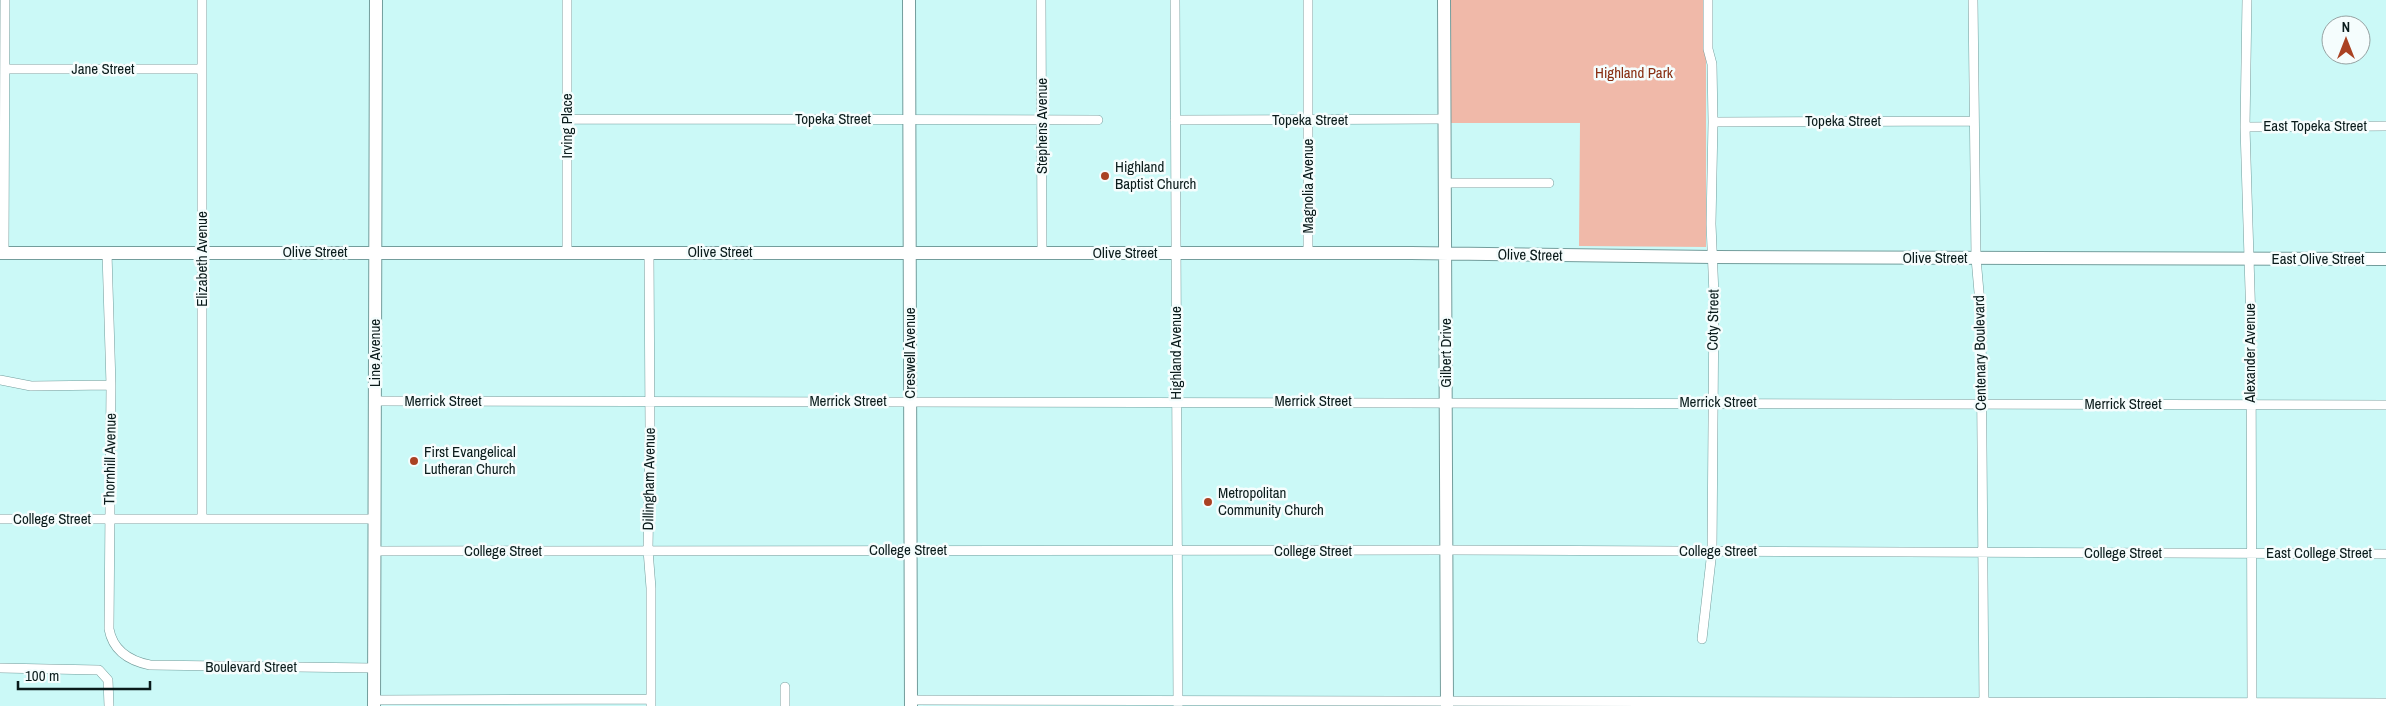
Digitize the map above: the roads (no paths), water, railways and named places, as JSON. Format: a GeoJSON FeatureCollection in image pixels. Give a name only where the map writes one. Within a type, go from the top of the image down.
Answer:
{"type":"FeatureCollection","features":[{"type":"Feature","properties":{"kind":"street"},"geometry":{"type":"LineString","coordinates":[[2,253],[5,0]]}},
{"type":"Feature","properties":{"kind":"street","name":"Elizabeth Avenue"},"geometry":{"type":"LineString","coordinates":[[202,0],[202,519]]}},
{"type":"Feature","properties":{"kind":"street","name":"Line Avenue"},"geometry":{"type":"LineString","coordinates":[[374,703],[376,0]]}},
{"type":"Feature","properties":{"kind":"street","name":"Irving Place"},"geometry":{"type":"LineString","coordinates":[[567,0],[567,252]]}},
{"type":"Feature","properties":{"kind":"street","name":"Creswell Avenue"},"geometry":{"type":"LineString","coordinates":[[909,0],[911,703]]}},
{"type":"Feature","properties":{"kind":"street","name":"Stephens Avenue"},"geometry":{"type":"LineString","coordinates":[[1041,0],[1042,252]]}},
{"type":"Feature","properties":{"kind":"street","name":"Highland Avenue"},"geometry":{"type":"LineString","coordinates":[[1175,0],[1178,703]]}},
{"type":"Feature","properties":{"kind":"street","name":"Magnolia Avenue"},"geometry":{"type":"LineString","coordinates":[[1308,0],[1308,253]]}},
{"type":"Feature","properties":{"kind":"street","name":"Gilbert Drive"},"geometry":{"type":"LineString","coordinates":[[1444,0],[1447,703]]}},
{"type":"Feature","properties":{"kind":"street","name":"Coty Street"},"geometry":{"type":"LineString","coordinates":[[1702,639],[1712,551],[1713,122],[1712,64],[1708,49],[1708,0]]}},
{"type":"Feature","properties":{"kind":"street","name":"Centenary Boulevard"},"geometry":{"type":"LineString","coordinates":[[1973,0],[1976,258],[1981,315],[1984,704]]}},
{"type":"Feature","properties":{"kind":"street","name":"Alexander Avenue"},"geometry":{"type":"LineString","coordinates":[[2247,0],[2245,126],[2249,258],[2252,704]]}},
{"type":"Feature","properties":{"kind":"street","name":"Jane Street"},"geometry":{"type":"LineString","coordinates":[[5,70],[202,69]]}},
{"type":"Feature","properties":{"kind":"street","name":"Topeka Street"},"geometry":{"type":"LineString","coordinates":[[567,120],[1098,120]]}},
{"type":"Feature","properties":{"kind":"street","name":"Topeka Street"},"geometry":{"type":"LineString","coordinates":[[1175,120],[1445,120]]}},
{"type":"Feature","properties":{"kind":"street","name":"Topeka Street"},"geometry":{"type":"LineString","coordinates":[[1713,122],[1973,121]]}},
{"type":"Feature","properties":{"kind":"street","name":"East Topeka Street"},"geometry":{"type":"LineString","coordinates":[[2245,126],[2386,126]]}},
{"type":"Feature","properties":{"kind":"street"},"geometry":{"type":"LineString","coordinates":[[1445,183],[1549,183]]}},
{"type":"Feature","properties":{"kind":"street","name":"Dillingham Avenue"},"geometry":{"type":"LineString","coordinates":[[649,252],[648,550],[651,588],[651,703]]}},
{"type":"Feature","properties":{"kind":"street","name":"Olive Street"},"geometry":{"type":"LineString","coordinates":[[2,253],[1042,252],[1712,257],[2249,258]]}},
{"type":"Feature","properties":{"kind":"street","name":"Thornhill Avenue"},"geometry":{"type":"LineString","coordinates":[[107,253],[111,386],[109,629],[117,648],[129,659]]}},
{"type":"Feature","properties":{"kind":"street","name":"East Olive Street"},"geometry":{"type":"LineString","coordinates":[[2249,258],[2386,259]]}},
{"type":"Feature","properties":{"kind":"street"},"geometry":{"type":"LineString","coordinates":[[0,380],[31,386],[111,386]]}},
{"type":"Feature","properties":{"kind":"street","name":"Merrick Street"},"geometry":{"type":"LineString","coordinates":[[375,401],[1446,401],[2386,405]]}},
{"type":"Feature","properties":{"kind":"street","name":"College Street"},"geometry":{"type":"LineString","coordinates":[[0,518],[374,519]]}},
{"type":"Feature","properties":{"kind":"street","name":"College Street"},"geometry":{"type":"LineString","coordinates":[[374,551],[1447,550],[2252,553]]}},
{"type":"Feature","properties":{"kind":"street","name":"East College Street"},"geometry":{"type":"LineString","coordinates":[[2252,553],[2386,554]]}},
{"type":"Feature","properties":{"kind":"street","name":"Boulevard Street"},"geometry":{"type":"LineString","coordinates":[[129,659],[150,665],[374,668]]}},
{"type":"Feature","properties":{"kind":"street"},"geometry":{"type":"LineString","coordinates":[[0,668],[99,670],[105,674],[109,684],[109,706]]}},
{"type":"Feature","properties":{"kind":"street"},"geometry":{"type":"LineString","coordinates":[[785,687],[785,706]]}},
{"type":"Feature","properties":{"kind":"street"},"geometry":{"type":"LineString","coordinates":[[374,703],[651,703]]}},
{"type":"Feature","properties":{"kind":"street"},"geometry":{"type":"LineString","coordinates":[[911,703],[2386,703]]}},
{"type":"Feature","properties":{"kind":"place","name":"Highland Baptist Church"},"geometry":{"type":"Point","coordinates":[1105,176]}},
{"type":"Feature","properties":{"kind":"place","name":"First Evangelical Lutheran Church"},"geometry":{"type":"Point","coordinates":[414,461]}},
{"type":"Feature","properties":{"kind":"place","name":"Metropolitan Community Church"},"geometry":{"type":"Point","coordinates":[1208,502]}},
{"type":"Feature","properties":{"kind":"park label","name":"Highland Park"},"geometry":{"type":"Point","coordinates":[1634,73]}}]}
